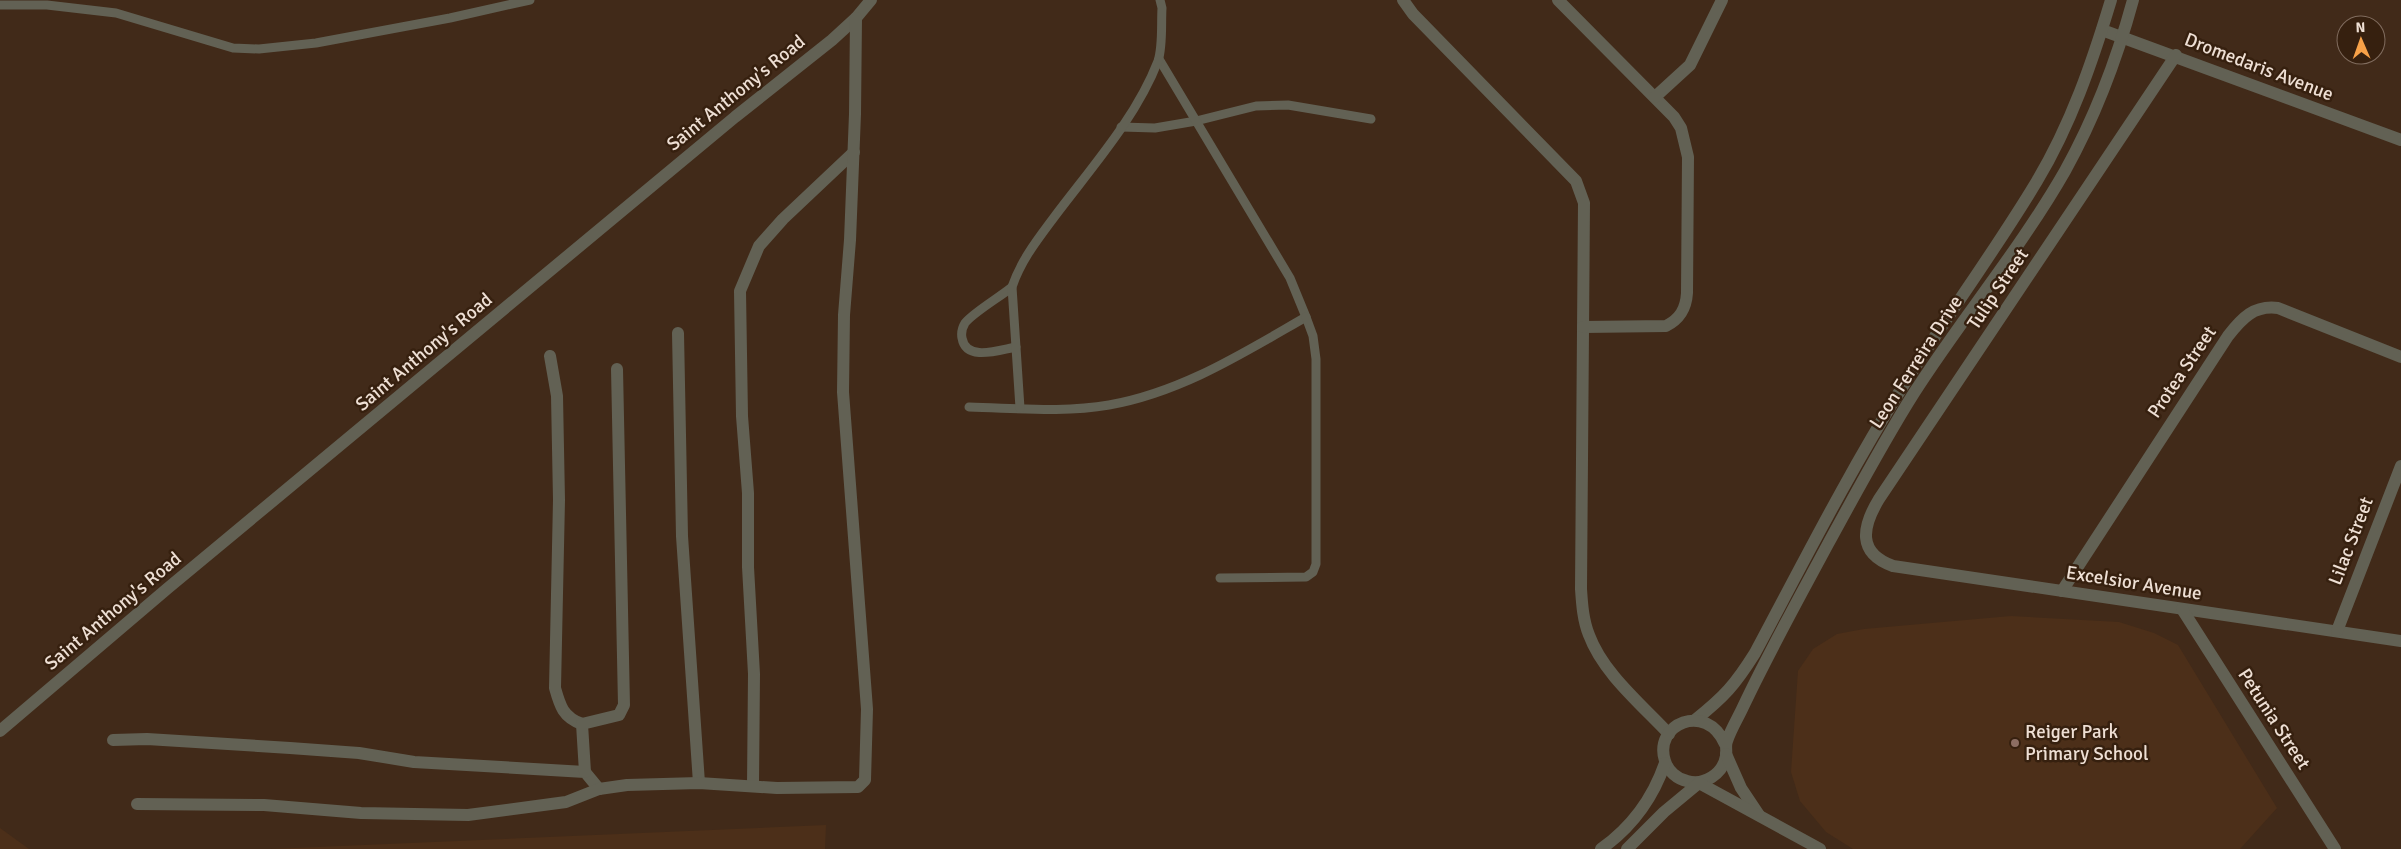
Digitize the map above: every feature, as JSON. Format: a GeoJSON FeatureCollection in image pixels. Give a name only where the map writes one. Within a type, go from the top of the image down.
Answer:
{"type":"FeatureCollection","features":[{"type":"Feature","properties":{"kind":"street","name":"Saint Anthony's Road"},"geometry":{"type":"LineString","coordinates":[[0,731],[168,588],[856,18],[871,0]]}},
{"type":"Feature","properties":{"kind":"street"},"geometry":{"type":"LineString","coordinates":[[1403,0],[1413,14],[1576,181],[1584,203],[1581,589],[1583,614],[1598,654],[1669,734]]}},
{"type":"Feature","properties":{"kind":"street"},"geometry":{"type":"LineString","coordinates":[[1558,0],[1674,118],[1686,143],[1688,157],[1686,302],[1677,320],[1666,326],[1583,327]]}},
{"type":"Feature","properties":{"kind":"street"},"geometry":{"type":"LineString","coordinates":[[1655,97],[1690,65],[1722,0]]}},
{"type":"Feature","properties":{"kind":"street","name":"Leon Ferreira Drive"},"geometry":{"type":"LineString","coordinates":[[1695,720],[1725,696],[1739,679],[1860,456],[1903,385],[2037,181],[2074,108],[2092,63],[2111,0]]}},
{"type":"Feature","properties":{"kind":"street","name":"Leon Ferreira Drive"},"geometry":{"type":"LineString","coordinates":[[1726,749],[1800,596],[1909,402],[2064,172],[2102,95],[2133,0]]}},
{"type":"Feature","properties":{"kind":"street"},"geometry":{"type":"LineString","coordinates":[[137,804],[264,805],[361,813],[468,815],[566,802],[599,789],[627,785],[698,783],[753,786],[858,787],[865,780],[868,709],[842,392],[844,315],[854,152],[856,18]]}},
{"type":"Feature","properties":{"kind":"street","name":"Dromedaris Avenue"},"geometry":{"type":"LineString","coordinates":[[2102,30],[2401,140]]}},
{"type":"Feature","properties":{"kind":"street","name":"Tulip Street"},"geometry":{"type":"LineString","coordinates":[[1868,548],[1866,529],[1879,500],[2176,56]]}},
{"type":"Feature","properties":{"kind":"street"},"geometry":{"type":"LineString","coordinates":[[753,786],[754,674],[749,591],[748,493],[742,416],[740,290],[759,246],[783,219],[854,152]]}},
{"type":"Feature","properties":{"kind":"street","name":"Protea Street"},"geometry":{"type":"LineString","coordinates":[[2062,591],[2228,336],[2248,314],[2267,306],[2278,308],[2401,357]]}},
{"type":"Feature","properties":{"kind":"street"},"geometry":{"type":"LineString","coordinates":[[678,333],[682,553],[698,783]]}},
{"type":"Feature","properties":{"kind":"street"},"geometry":{"type":"LineString","coordinates":[[550,356],[557,396],[559,500],[555,688],[559,703],[566,716],[582,724],[619,715],[624,705],[617,369]]}},
{"type":"Feature","properties":{"kind":"street","name":"Lilac Street"},"geometry":{"type":"LineString","coordinates":[[2337,631],[2401,466]]}},
{"type":"Feature","properties":{"kind":"street","name":"Excelsior Avenue"},"geometry":{"type":"LineString","coordinates":[[1868,548],[1881,562],[1893,566],[2401,641]]}},
{"type":"Feature","properties":{"kind":"street","name":"Petunia Street"},"geometry":{"type":"LineString","coordinates":[[2182,609],[2335,849]]}},
{"type":"Feature","properties":{"kind":"street"},"geometry":{"type":"LineString","coordinates":[[1761,817],[1741,788],[1726,749],[1714,727],[1705,722],[1695,720],[1685,722],[1669,734],[1663,753],[1665,763],[1678,778],[1688,782],[1699,783],[1761,817],[1820,849]]}},
{"type":"Feature","properties":{"kind":"street"},"geometry":{"type":"LineString","coordinates":[[582,724],[585,772],[599,789]]}},
{"type":"Feature","properties":{"kind":"street"},"geometry":{"type":"LineString","coordinates":[[112,740],[147,739],[290,748],[359,753],[414,762],[585,772]]}},
{"type":"Feature","properties":{"kind":"street"},"geometry":{"type":"LineString","coordinates":[[1627,849],[1664,812],[1699,783],[1717,773],[1726,749]]}},
{"type":"Feature","properties":{"kind":"street"},"geometry":{"type":"LineString","coordinates":[[1601,849],[1630,823],[1647,802],[1657,786],[1665,763]]}},
{"type":"Feature","properties":{"kind":"lane"},"geometry":{"type":"LineString","coordinates":[[0,5],[47,5],[116,13],[233,48],[259,49],[316,43],[450,18],[530,0]]}},
{"type":"Feature","properties":{"kind":"lane"},"geometry":{"type":"LineString","coordinates":[[1020,408],[1012,287],[1022,262],[1034,244],[1121,127],[1143,91],[1158,60],[1162,8],[1160,0]]}},
{"type":"Feature","properties":{"kind":"lane"},"geometry":{"type":"LineString","coordinates":[[1158,60],[1290,278],[1313,336],[1316,359],[1316,564],[1313,572],[1306,577],[1220,578]]}},
{"type":"Feature","properties":{"kind":"lane"},"geometry":{"type":"LineString","coordinates":[[1121,127],[1155,128],[1196,121],[1256,106],[1288,105],[1371,119]]}},
{"type":"Feature","properties":{"kind":"lane"},"geometry":{"type":"LineString","coordinates":[[1012,287],[965,323],[961,332],[963,345],[970,351],[980,353],[1016,347]]}},
{"type":"Feature","properties":{"kind":"lane"},"geometry":{"type":"LineString","coordinates":[[969,407],[1080,409],[1110,405],[1165,390],[1192,380],[1306,317]]}},
{"type":"Feature","properties":{"kind":"shaded area","name":"Reiger Park Primary School"},"geometry":{"type":"Polygon","coordinates":[[[2011,616],[2119,622],[2154,633],[2178,645],[2277,808],[2240,849],[1853,849],[1826,832],[1800,801],[1791,772],[1798,671],[1813,649],[1837,634],[1864,629],[2011,616]]]}},
{"type":"Feature","properties":{"kind":"shaded area"},"geometry":{"type":"Polygon","coordinates":[[[826,825],[825,849],[271,849],[826,825]]]}},
{"type":"Feature","properties":{"kind":"shaded area"},"geometry":{"type":"Polygon","coordinates":[[[0,828],[29,849],[0,849],[0,828]]]}},
{"type":"Feature","properties":{"kind":"place","name":"Reiger Park Primary School"},"geometry":{"type":"Point","coordinates":[2015,743]}}]}
